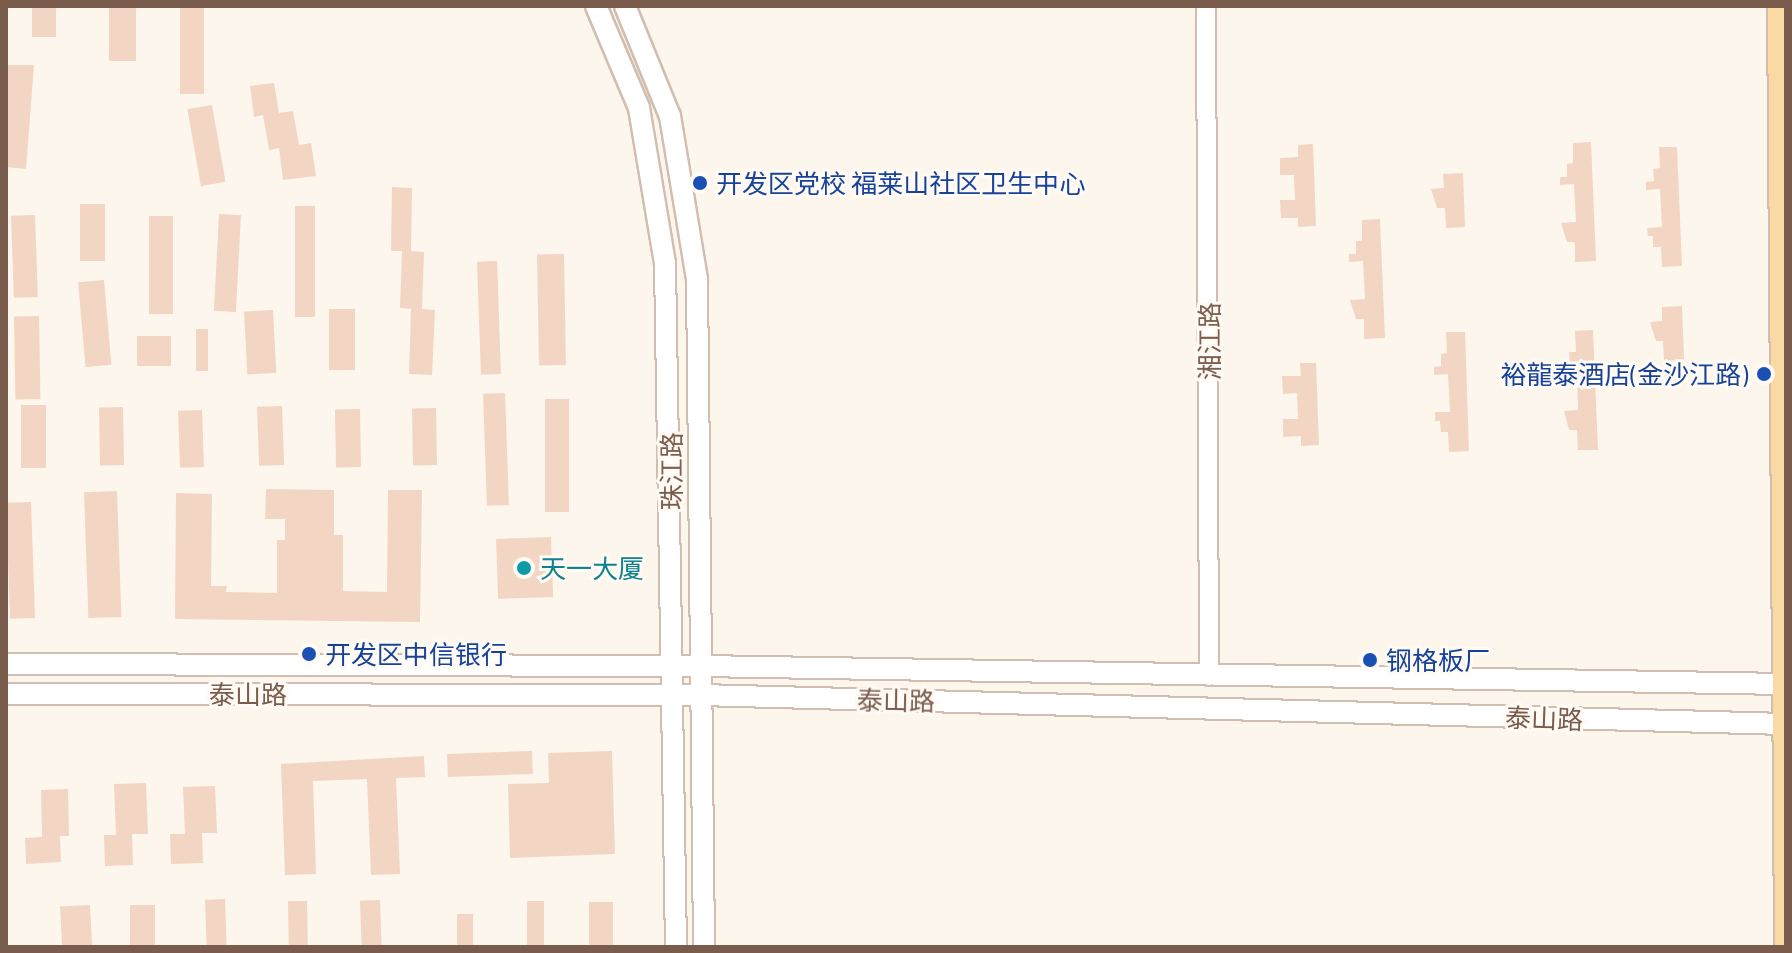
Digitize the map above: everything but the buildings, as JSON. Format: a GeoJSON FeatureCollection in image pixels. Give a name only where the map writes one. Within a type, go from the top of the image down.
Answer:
{"type":"FeatureCollection","features":[{"type":"Feature","properties":{"kind":"main road","name":"珠江路"},"geometry":{"type":"LineString","coordinates":[[596,6],[639,108],[655,182],[665,263],[676,947]]}},
{"type":"Feature","properties":{"kind":"main road"},"geometry":{"type":"LineString","coordinates":[[625,6],[670,116],[697,279],[704,947]]}},
{"type":"Feature","properties":{"kind":"main road"},"geometry":{"type":"LineString","coordinates":[[1779,6],[1786,947]]}},
{"type":"Feature","properties":{"kind":"main road","name":"泰山路"},"geometry":{"type":"LineString","coordinates":[[6,664],[700,666],[1784,684]]}},
{"type":"Feature","properties":{"kind":"main road","name":"泰山路"},"geometry":{"type":"LineString","coordinates":[[6,694],[700,695],[1784,724]]}},
{"type":"Feature","properties":{"kind":"street","name":"湘江路"},"geometry":{"type":"LineString","coordinates":[[1206,6],[1209,676]]}},
{"type":"Feature","properties":{"kind":"place","name":"开发区党校 福莱山社区卫生中心"},"geometry":{"type":"Point","coordinates":[700,183]}},
{"type":"Feature","properties":{"kind":"place","name":"裕龍泰酒店(金沙江路)"},"geometry":{"type":"Point","coordinates":[1764,374]}},
{"type":"Feature","properties":{"kind":"place","name":"天一大厦"},"geometry":{"type":"Point","coordinates":[524,568]}},
{"type":"Feature","properties":{"kind":"place","name":"开发区中信银行"},"geometry":{"type":"Point","coordinates":[309,654]}},
{"type":"Feature","properties":{"kind":"place","name":"钢格板厂"},"geometry":{"type":"Point","coordinates":[1370,660]}}]}
